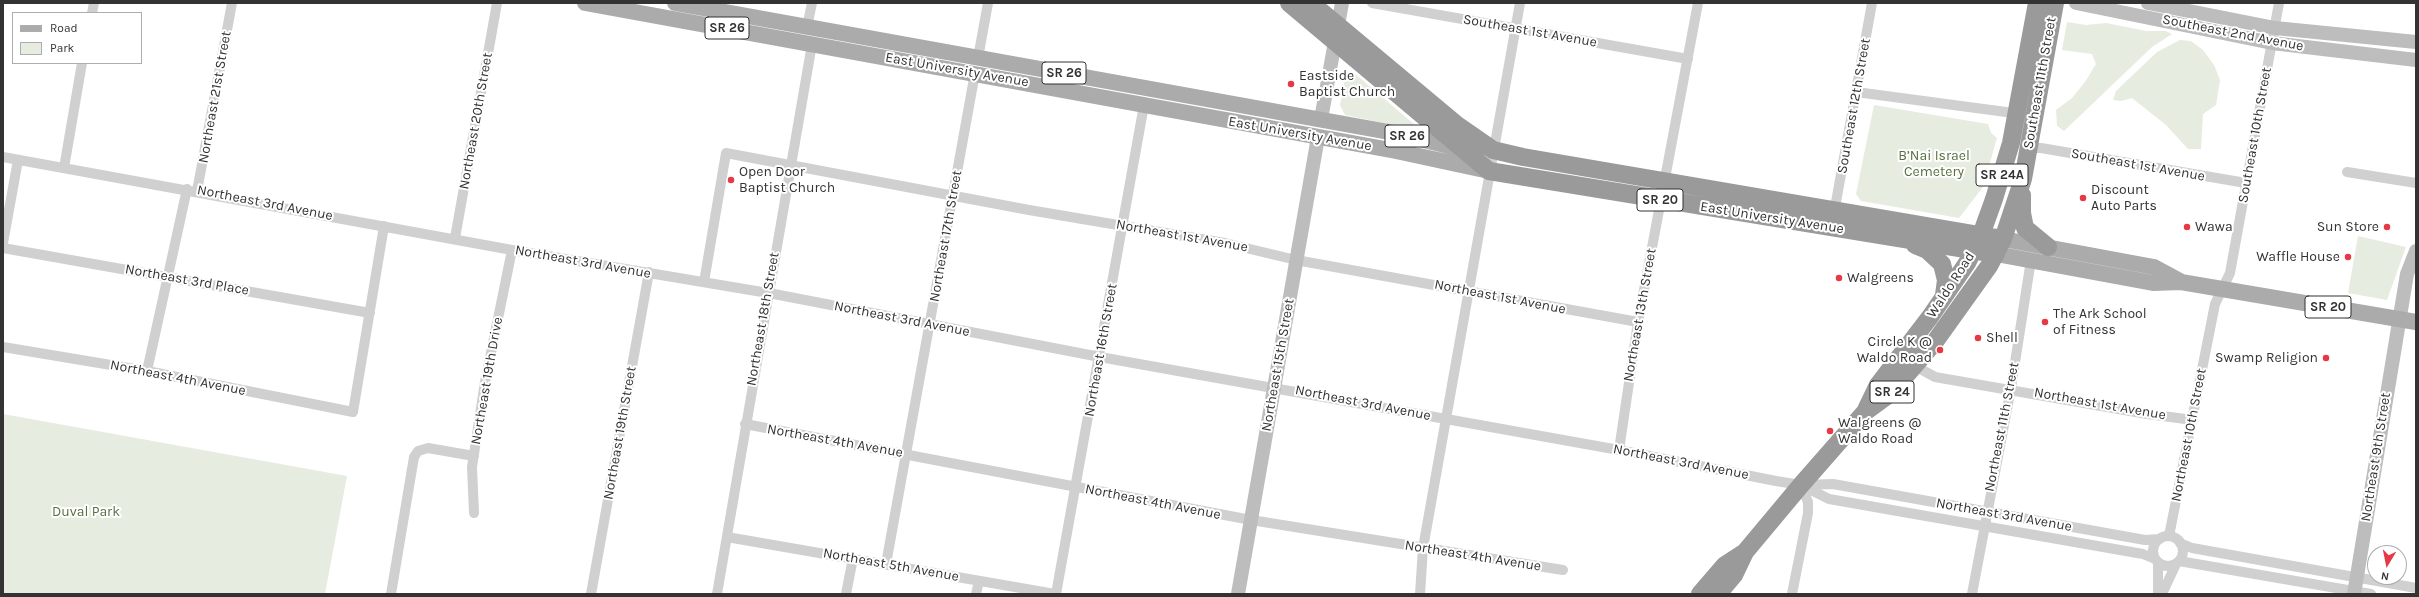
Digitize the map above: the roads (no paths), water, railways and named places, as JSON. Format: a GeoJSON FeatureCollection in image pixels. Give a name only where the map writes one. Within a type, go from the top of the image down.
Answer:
{"type":"FeatureCollection","features":[{"type":"Feature","properties":{"kind":"highway","name":"SR 20"},"geometry":{"type":"LineString","coordinates":[[1289,3],[1336,33],[1457,125],[1493,150]]}},
{"type":"Feature","properties":{"kind":"highway","name":"SR 20"},"geometry":{"type":"LineString","coordinates":[[1311,3],[1336,33],[1489,171]]}},
{"type":"Feature","properties":{"kind":"highway","name":"Southeast 11th Street"},"geometry":{"type":"LineString","coordinates":[[1999,247],[2022,179],[2029,148],[2026,115],[2037,3]]}},
{"type":"Feature","properties":{"kind":"highway","name":"Southeast 11th Street"},"geometry":{"type":"LineString","coordinates":[[1977,243],[2026,115],[2055,3]]}},
{"type":"Feature","properties":{"kind":"highway","name":"East University Avenue"},"geometry":{"type":"LineString","coordinates":[[1493,150],[1522,157],[1835,209],[1999,247]]}},
{"type":"Feature","properties":{"kind":"highway","name":"East University Avenue"},"geometry":{"type":"LineString","coordinates":[[1489,171],[1903,239],[1977,243]]}},
{"type":"Feature","properties":{"kind":"highway"},"geometry":{"type":"LineString","coordinates":[[2022,179],[2023,222],[2029,233],[2048,247]]}},
{"type":"Feature","properties":{"kind":"highway"},"geometry":{"type":"LineString","coordinates":[[1903,239],[1927,250],[1942,264],[1946,280],[1944,296]]}},
{"type":"Feature","properties":{"kind":"highway","name":"Waldo Road"},"geometry":{"type":"LineString","coordinates":[[1865,412],[1878,385],[1944,296],[1977,243]]}},
{"type":"Feature","properties":{"kind":"highway","name":"Waldo Road"},"geometry":{"type":"LineString","coordinates":[[1718,594],[1734,575],[1745,552],[1801,486],[1865,412],[1891,393],[1915,366],[1952,319],[1999,247]]}},
{"type":"Feature","properties":{"kind":"highway","name":"Waldo Road"},"geometry":{"type":"LineString","coordinates":[[1700,594],[1725,565],[1745,552]]}},
{"type":"Feature","properties":{"kind":"main road","name":"East University Avenue"},"geometry":{"type":"LineString","coordinates":[[585,3],[642,8],[812,44],[1147,88],[1400,134],[1464,150],[1493,150]]}},
{"type":"Feature","properties":{"kind":"main road","name":"East University Avenue"},"geometry":{"type":"LineString","coordinates":[[675,3],[807,27],[977,65],[1144,105],[1318,137],[1489,171]]}},
{"type":"Feature","properties":{"kind":"main road"},"geometry":{"type":"LineString","coordinates":[[807,27],[812,44]]}},
{"type":"Feature","properties":{"kind":"main road"},"geometry":{"type":"LineString","coordinates":[[1144,105],[1147,88]]}},
{"type":"Feature","properties":{"kind":"main road"},"geometry":{"type":"LineString","coordinates":[[1318,137],[1321,120]]}},
{"type":"Feature","properties":{"kind":"main road","name":"East University Avenue"},"geometry":{"type":"LineString","coordinates":[[1999,247],[2048,247],[2154,268],[2181,282]]}},
{"type":"Feature","properties":{"kind":"main road","name":"East University Avenue"},"geometry":{"type":"LineString","coordinates":[[1999,247],[2031,260],[2153,283],[2181,282],[2416,322]]}},
{"type":"Feature","properties":{"kind":"street","name":"Northeast 21st Street"},"geometry":{"type":"LineString","coordinates":[[197,191],[232,3]]}},
{"type":"Feature","properties":{"kind":"street","name":"Northeast 20th Street"},"geometry":{"type":"LineString","coordinates":[[455,238],[497,3]]}},
{"type":"Feature","properties":{"kind":"street"},"geometry":{"type":"LineString","coordinates":[[807,27],[812,3]]}},
{"type":"Feature","properties":{"kind":"street","name":"Northeast 17th Street"},"geometry":{"type":"LineString","coordinates":[[886,564],[988,3]]}},
{"type":"Feature","properties":{"kind":"street"},"geometry":{"type":"LineString","coordinates":[[1321,120],[1342,3]]}},
{"type":"Feature","properties":{"kind":"street","name":"Southeast 1st Avenue"},"geometry":{"type":"LineString","coordinates":[[1372,3],[1688,59]]}},
{"type":"Feature","properties":{"kind":"street"},"geometry":{"type":"LineString","coordinates":[[1420,594],[1423,548],[1467,292],[1520,3]]}},
{"type":"Feature","properties":{"kind":"street","name":"Northeast 13th Street"},"geometry":{"type":"LineString","coordinates":[[1619,450],[1638,322],[1698,3]]}},
{"type":"Feature","properties":{"kind":"street","name":"Southeast 12th Street"},"geometry":{"type":"LineString","coordinates":[[1831,228],[1872,3]]}},
{"type":"Feature","properties":{"kind":"street","name":"Southeast 2nd Avenue"},"geometry":{"type":"LineString","coordinates":[[2076,3],[2272,43],[2416,60]]}},
{"type":"Feature","properties":{"kind":"street","name":"Southeast 2nd Avenue"},"geometry":{"type":"LineString","coordinates":[[2148,3],[2275,28],[2416,42]]}},
{"type":"Feature","properties":{"kind":"street","name":"Southeast 10th Street"},"geometry":{"type":"LineString","coordinates":[[2223,289],[2230,273],[2279,3]]}},
{"type":"Feature","properties":{"kind":"street","name":"Northeast 18th Street"},"geometry":{"type":"LineString","coordinates":[[717,594],[767,293],[812,44]]}},
{"type":"Feature","properties":{"kind":"street"},"geometry":{"type":"LineString","coordinates":[[64,168],[82,64]]}},
{"type":"Feature","properties":{"kind":"street"},"geometry":{"type":"LineString","coordinates":[[1856,92],[2026,115]]}},
{"type":"Feature","properties":{"kind":"street","name":"Northeast 16th Street"},"geometry":{"type":"LineString","coordinates":[[1056,594],[1100,357],[1144,105]]}},
{"type":"Feature","properties":{"kind":"street","name":"Northeast 15th Street"},"geometry":{"type":"LineString","coordinates":[[1238,594],[1318,137]]}},
{"type":"Feature","properties":{"kind":"street","name":"Southeast 1st Avenue"},"geometry":{"type":"LineString","coordinates":[[2029,148],[2041,148],[2246,183]]}},
{"type":"Feature","properties":{"kind":"street","name":"Northeast 1st Avenue"},"geometry":{"type":"LineString","coordinates":[[704,282],[726,153],[1123,226],[1225,242],[1296,260],[1638,322]]}},
{"type":"Feature","properties":{"kind":"street","name":"Northeast 3rd Avenue"},"geometry":{"type":"LineString","coordinates":[[3,157],[187,189],[455,238],[512,250],[767,293],[1100,357],[1619,450],[1801,486],[1830,499],[2143,554],[2157,560]]}},
{"type":"Feature","properties":{"kind":"street"},"geometry":{"type":"LineString","coordinates":[[3,243],[4,229],[18,160]]}},
{"type":"Feature","properties":{"kind":"street"},"geometry":{"type":"LineString","coordinates":[[2347,172],[2416,183]]}},
{"type":"Feature","properties":{"kind":"street"},"geometry":{"type":"LineString","coordinates":[[147,371],[187,189]]}},
{"type":"Feature","properties":{"kind":"street"},"geometry":{"type":"LineString","coordinates":[[370,313],[384,226]]}},
{"type":"Feature","properties":{"kind":"street","name":"Northeast 3rd Place"},"geometry":{"type":"LineString","coordinates":[[3,248],[370,313]]}},
{"type":"Feature","properties":{"kind":"street","name":"Northeast 19th Drive"},"geometry":{"type":"LineString","coordinates":[[474,513],[474,456],[485,382],[512,250]]}},
{"type":"Feature","properties":{"kind":"street","name":"Northeast 9th Street"},"geometry":{"type":"LineString","coordinates":[[2354,593],[2407,274],[2416,251]]}},
{"type":"Feature","properties":{"kind":"street","name":"Northeast 11th Street"},"geometry":{"type":"LineString","coordinates":[[1972,594],[2010,388],[2031,260]]}},
{"type":"Feature","properties":{"kind":"street","name":"Northeast 19th Street"},"geometry":{"type":"LineString","coordinates":[[591,594],[649,272]]}},
{"type":"Feature","properties":{"kind":"street","name":"Northeast 10th Street"},"geometry":{"type":"LineString","coordinates":[[2165,537],[2193,420],[2214,304],[2223,289]]}},
{"type":"Feature","properties":{"kind":"street","name":"Northeast 4th Avenue"},"geometry":{"type":"LineString","coordinates":[[3,347],[147,371],[353,412],[370,313]]}},
{"type":"Feature","properties":{"kind":"street","name":"Northeast 1st Avenue"},"geometry":{"type":"LineString","coordinates":[[1915,366],[1935,377],[2010,388],[2147,414],[2193,420]]}},
{"type":"Feature","properties":{"kind":"street","name":"Northeast 4th Avenue"},"geometry":{"type":"LineString","coordinates":[[745,424],[1251,520],[1563,570]]}},
{"type":"Feature","properties":{"kind":"street"},"geometry":{"type":"LineString","coordinates":[[391,594],[414,457],[418,451],[428,448],[474,456]]}},
{"type":"Feature","properties":{"kind":"street","name":"Northeast 3rd Avenue"},"geometry":{"type":"LineString","coordinates":[[1801,486],[1833,484],[2145,540],[2165,537]]}},
{"type":"Feature","properties":{"kind":"street"},"geometry":{"type":"LineString","coordinates":[[1792,594],[1808,513],[1808,502],[1801,486]]}},
{"type":"Feature","properties":{"kind":"street"},"geometry":{"type":"LineString","coordinates":[[1890,509],[1893,495]]}},
{"type":"Feature","properties":{"kind":"street"},"geometry":{"type":"LineString","coordinates":[[2086,544],[2088,530]]}},
{"type":"Feature","properties":{"kind":"street","name":"Northeast 5th Avenue"},"geometry":{"type":"LineString","coordinates":[[727,537],[1056,594]]}},
{"type":"Feature","properties":{"kind":"street"},"geometry":{"type":"LineString","coordinates":[[2158,594],[2157,560],[2154,546],[2165,537],[2192,548],[2416,588]]}},
{"type":"Feature","properties":{"kind":"street"},"geometry":{"type":"LineString","coordinates":[[2162,594],[2183,552],[2180,543]]}},
{"type":"Feature","properties":{"kind":"street"},"geometry":{"type":"LineString","coordinates":[[846,594],[853,558]]}},
{"type":"Feature","properties":{"kind":"street"},"geometry":{"type":"LineString","coordinates":[[2157,560],[2167,566],[2177,562],[2354,593],[2371,594]]}},
{"type":"Feature","properties":{"kind":"street"},"geometry":{"type":"LineString","coordinates":[[2257,575],[2260,560]]}},
{"type":"Feature","properties":{"kind":"street"},"geometry":{"type":"LineString","coordinates":[[976,594],[979,580]]}},
{"type":"Feature","properties":{"kind":"place","name":"Eastside Baptist Church"},"geometry":{"type":"Point","coordinates":[1291,84]}},
{"type":"Feature","properties":{"kind":"place","name":"Open Door Baptist Church"},"geometry":{"type":"Point","coordinates":[731,180]}},
{"type":"Feature","properties":{"kind":"place","name":"Discount Auto Parts"},"geometry":{"type":"Point","coordinates":[2083,198]}},
{"type":"Feature","properties":{"kind":"place","name":"Wawa"},"geometry":{"type":"Point","coordinates":[2187,227]}},
{"type":"Feature","properties":{"kind":"place","name":"Sun Store"},"geometry":{"type":"Point","coordinates":[2387,227]}},
{"type":"Feature","properties":{"kind":"place","name":"Waffle House"},"geometry":{"type":"Point","coordinates":[2348,257]}},
{"type":"Feature","properties":{"kind":"place","name":"Walgreens"},"geometry":{"type":"Point","coordinates":[1839,278]}},
{"type":"Feature","properties":{"kind":"place","name":"The Ark School of Fitness"},"geometry":{"type":"Point","coordinates":[2045,322]}},
{"type":"Feature","properties":{"kind":"place","name":"Shell"},"geometry":{"type":"Point","coordinates":[1978,338]}},
{"type":"Feature","properties":{"kind":"place","name":"Circle K @ Waldo Road"},"geometry":{"type":"Point","coordinates":[1940,350]}},
{"type":"Feature","properties":{"kind":"place","name":"Swamp Religion"},"geometry":{"type":"Point","coordinates":[2326,358]}},
{"type":"Feature","properties":{"kind":"place","name":"Walgreens @ Waldo Road"},"geometry":{"type":"Point","coordinates":[1830,431]}},
{"type":"Feature","properties":{"kind":"park label","name":"B’Nai Israel Cemetery"},"geometry":{"type":"Point","coordinates":[1934,164]}},
{"type":"Feature","properties":{"kind":"park label","name":"Duval Park"},"geometry":{"type":"Point","coordinates":[86,512]}}]}
